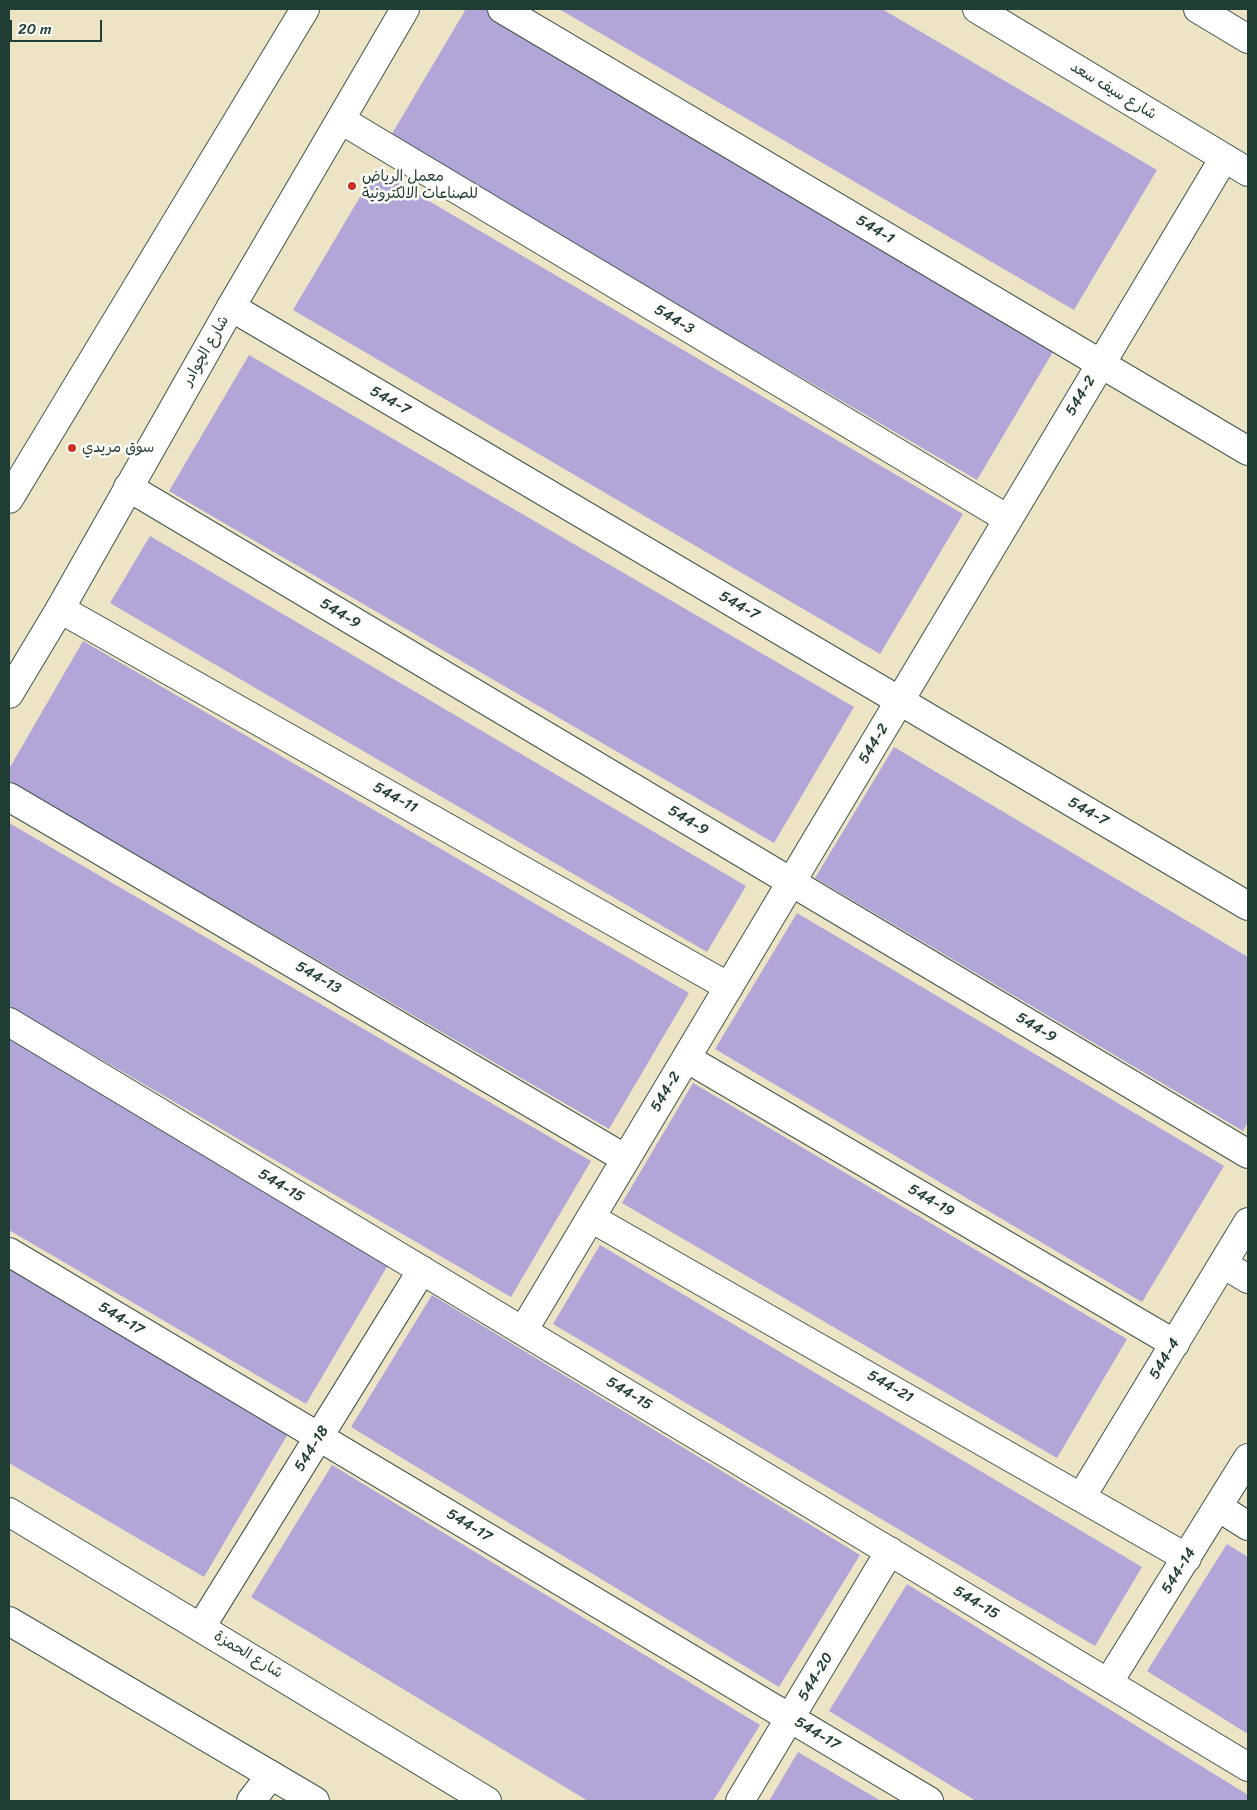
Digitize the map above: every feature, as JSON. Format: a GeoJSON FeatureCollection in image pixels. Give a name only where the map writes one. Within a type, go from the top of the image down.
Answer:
{"type":"FeatureCollection","features":[{"type":"Feature","properties":{"kind":"street"},"geometry":{"type":"LineString","coordinates":[[9,499],[305,9]]}},
{"type":"Feature","properties":{"kind":"street","name":"شارع الچوادر"},"geometry":{"type":"LineString","coordinates":[[9,694],[60,609],[230,307],[405,9]]}},
{"type":"Feature","properties":{"kind":"street","name":"544-1"},"geometry":{"type":"LineString","coordinates":[[502,9],[1248,451]]}},
{"type":"Feature","properties":{"kind":"street","name":"شارع سيف سعد"},"geometry":{"type":"LineString","coordinates":[[977,9],[1248,172]]}},
{"type":"Feature","properties":{"kind":"street"},"geometry":{"type":"LineString","coordinates":[[1198,9],[1248,39]]}},
{"type":"Feature","properties":{"kind":"street","name":"544-3"},"geometry":{"type":"LineString","coordinates":[[341,120],[1008,519]]}},
{"type":"Feature","properties":{"kind":"street","name":"544-2"},"geometry":{"type":"LineString","coordinates":[[523,1331],[1224,158]]}},
{"type":"Feature","properties":{"kind":"street","name":"544-7"},"geometry":{"type":"LineString","coordinates":[[230,307],[1248,906]]}},
{"type":"Feature","properties":{"kind":"street","name":"544-9"},"geometry":{"type":"LineString","coordinates":[[128,487],[1248,1154]]}},
{"type":"Feature","properties":{"kind":"street","name":"544-11"},"geometry":{"type":"LineString","coordinates":[[60,609],[729,987]]}},
{"type":"Feature","properties":{"kind":"street","name":"544-13"},"geometry":{"type":"LineString","coordinates":[[9,797],[626,1159]]}},
{"type":"Feature","properties":{"kind":"street","name":"544-15"},"geometry":{"type":"LineString","coordinates":[[9,1022],[1248,1767]]}},
{"type":"Feature","properties":{"kind":"street","name":"544-19"},"geometry":{"type":"LineString","coordinates":[[686,1058],[1175,1344]]}},
{"type":"Feature","properties":{"kind":"street","name":"544-21"},"geometry":{"type":"LineString","coordinates":[[591,1218],[1082,1496],[1187,1558]]}},
{"type":"Feature","properties":{"kind":"street","name":"544-4"},"geometry":{"type":"LineString","coordinates":[[1082,1496],[1248,1222]]}},
{"type":"Feature","properties":{"kind":"street","name":"544-17"},"geometry":{"type":"LineString","coordinates":[[9,1252],[929,1801]]}},
{"type":"Feature","properties":{"kind":"street"},"geometry":{"type":"LineString","coordinates":[[1223,1264],[1248,1279]]}},
{"type":"Feature","properties":{"kind":"street","name":"544-18"},"geometry":{"type":"LineString","coordinates":[[202,1627],[422,1270]]}},
{"type":"Feature","properties":{"kind":"street","name":"544-14"},"geometry":{"type":"LineString","coordinates":[[1108,1683],[1248,1458]]}},
{"type":"Feature","properties":{"kind":"street"},"geometry":{"type":"LineString","coordinates":[[1218,1507],[1248,1526]]}},
{"type":"Feature","properties":{"kind":"street","name":"شارع الحمزة"},"geometry":{"type":"LineString","coordinates":[[9,1512],[487,1801]]}},
{"type":"Feature","properties":{"kind":"street","name":"544-20"},"geometry":{"type":"LineString","coordinates":[[740,1801],[791,1719],[890,1551]]}},
{"type":"Feature","properties":{"kind":"street"},"geometry":{"type":"LineString","coordinates":[[9,1621],[315,1801]]}},
{"type":"Feature","properties":{"kind":"street"},"geometry":{"type":"LineString","coordinates":[[252,1801],[271,1775]]}},
{"type":"Feature","properties":{"kind":"building"},"geometry":{"type":"Polygon","coordinates":[[[466,9],[493,9],[1060,340],[977,480],[390,137],[466,9]]]}},
{"type":"Feature","properties":{"kind":"building"},"geometry":{"type":"Polygon","coordinates":[[[559,9],[882,9],[1157,170],[1074,310],[559,9]]]}},
{"type":"Feature","properties":{"kind":"building"},"geometry":{"type":"Polygon","coordinates":[[[376,170],[963,514],[880,654],[293,310],[376,170]]]}},
{"type":"Feature","properties":{"kind":"building"},"geometry":{"type":"Polygon","coordinates":[[[249,355],[854,707],[774,843],[169,491],[249,355]]]}},
{"type":"Feature","properties":{"kind":"building"},"geometry":{"type":"Polygon","coordinates":[[[150,536],[746,886],[707,952],[110,603],[150,536]]]}},
{"type":"Feature","properties":{"kind":"building"},"geometry":{"type":"Polygon","coordinates":[[[83,641],[689,993],[609,1129],[9,781],[9,769],[83,641]]]}},
{"type":"Feature","properties":{"kind":"building"},"geometry":{"type":"Polygon","coordinates":[[[894,747],[1248,957],[1248,1122],[1243,1131],[815,878],[894,747]]]}},
{"type":"Feature","properties":{"kind":"building"},"geometry":{"type":"Polygon","coordinates":[[[9,823],[591,1161],[511,1297],[9,1006],[9,823]]]}},
{"type":"Feature","properties":{"kind":"building"},"geometry":{"type":"Polygon","coordinates":[[[797,913],[1224,1166],[1142,1302],[715,1049],[797,913]]]}},
{"type":"Feature","properties":{"kind":"building"},"geometry":{"type":"Polygon","coordinates":[[[9,1036],[391,1260],[306,1404],[9,1230],[9,1036]]]}},
{"type":"Feature","properties":{"kind":"building"},"geometry":{"type":"Polygon","coordinates":[[[693,1083],[1127,1339],[1057,1458],[622,1203],[693,1083]]]}},
{"type":"Feature","properties":{"kind":"building"},"geometry":{"type":"Polygon","coordinates":[[[600,1245],[1142,1567],[1095,1646],[553,1324],[600,1245]]]}},
{"type":"Feature","properties":{"kind":"building"},"geometry":{"type":"Polygon","coordinates":[[[9,1269],[289,1432],[204,1577],[9,1463],[9,1269]]]}},
{"type":"Feature","properties":{"kind":"building"},"geometry":{"type":"Polygon","coordinates":[[[432,1295],[860,1555],[779,1687],[351,1427],[432,1295]]]}},
{"type":"Feature","properties":{"kind":"building"},"geometry":{"type":"Polygon","coordinates":[[[332,1465],[760,1725],[713,1801],[588,1801],[251,1597],[332,1465]]]}},
{"type":"Feature","properties":{"kind":"building"},"geometry":{"type":"Polygon","coordinates":[[[1227,1544],[1248,1557],[1248,1734],[1147,1671],[1227,1544]]]}},
{"type":"Feature","properties":{"kind":"building"},"geometry":{"type":"Polygon","coordinates":[[[907,1584],[1248,1795],[1248,1801],[976,1801],[829,1711],[907,1584]]]}},
{"type":"Feature","properties":{"kind":"building"},"geometry":{"type":"Polygon","coordinates":[[[798,1752],[881,1801],[769,1801],[798,1752]]]}},
{"type":"Feature","properties":{"kind":"place","name":"معمل الرياض للصناعات الالكترونية"},"geometry":{"type":"Point","coordinates":[352,186]}},
{"type":"Feature","properties":{"kind":"place","name":"سوق مريدي"},"geometry":{"type":"Point","coordinates":[72,448]}}]}
